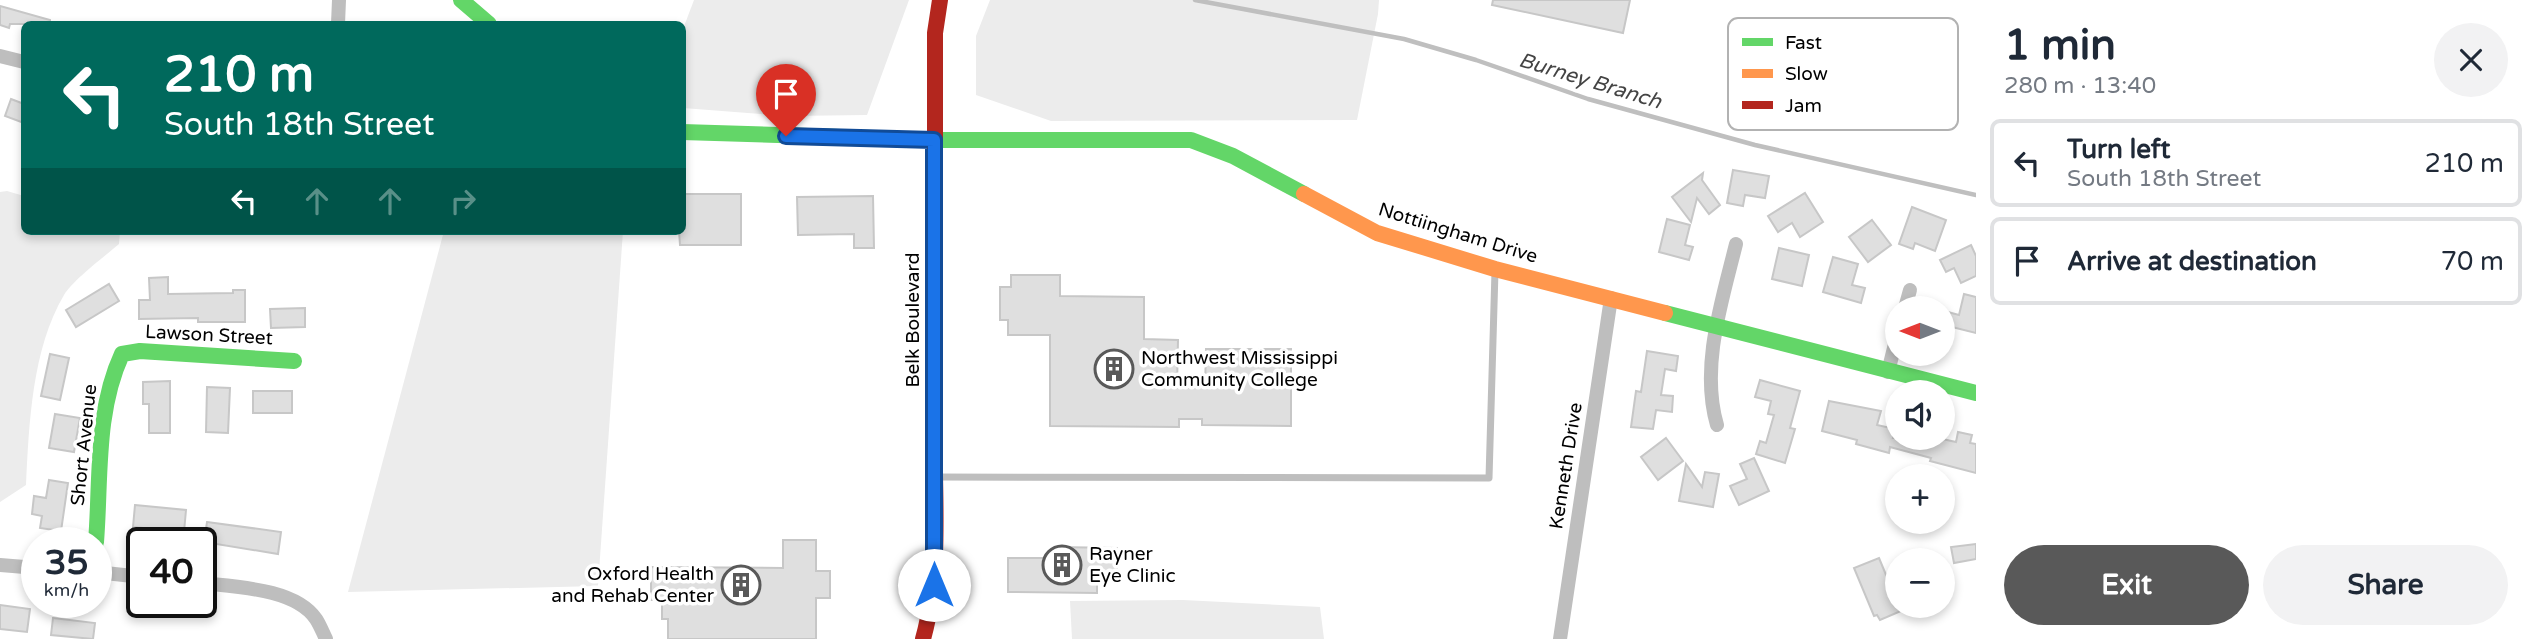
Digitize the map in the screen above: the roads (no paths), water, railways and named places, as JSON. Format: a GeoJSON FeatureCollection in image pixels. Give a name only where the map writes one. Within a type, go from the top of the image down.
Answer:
{"type":"FeatureCollection","features":[{"type":"Feature","properties":{"kind":"street"},"geometry":{"type":"LineString","coordinates":[[338,21],[339,0]]}},
{"type":"Feature","properties":{"kind":"street"},"geometry":{"type":"LineString","coordinates":[[461,0],[486,21]]}},
{"type":"Feature","properties":{"kind":"street","name":"Belk Boulevard"},"geometry":{"type":"LineString","coordinates":[[923,639],[934,585],[935,33],[940,0]]}},
{"type":"Feature","properties":{"kind":"street"},"geometry":{"type":"LineString","coordinates":[[0,56],[21,61]]}},
{"type":"Feature","properties":{"kind":"street","name":"Nottiingham Drive"},"geometry":{"type":"LineString","coordinates":[[686,132],[934,140],[1191,141],[1233,156],[1377,233],[1495,269],[1976,393]]}},
{"type":"Feature","properties":{"kind":"street"},"geometry":{"type":"LineString","coordinates":[[1717,425],[1710,401],[1717,327],[1736,244]]}},
{"type":"Feature","properties":{"kind":"street"},"geometry":{"type":"LineString","coordinates":[[1908,296],[1910,290]]}},
{"type":"Feature","properties":{"kind":"street","name":"Kenneth Drive"},"geometry":{"type":"LineString","coordinates":[[1560,639],[1611,298]]}},
{"type":"Feature","properties":{"kind":"street","name":"Lawson Street"},"geometry":{"type":"LineString","coordinates":[[122,354],[140,351],[293,361]]}},
{"type":"Feature","properties":{"kind":"street","name":"Short Avenue"},"geometry":{"type":"LineString","coordinates":[[97,527],[106,403],[114,365],[122,354]]}},
{"type":"Feature","properties":{"kind":"street"},"geometry":{"type":"LineString","coordinates":[[1888,372],[1890,366]]}},
{"type":"Feature","properties":{"kind":"street"},"geometry":{"type":"LineString","coordinates":[[0,565],[21,567]]}},
{"type":"Feature","properties":{"kind":"street"},"geometry":{"type":"LineString","coordinates":[[217,585],[259,590],[286,597],[314,617],[326,639]]}},
{"type":"Feature","properties":{"kind":"lane"},"geometry":{"type":"LineString","coordinates":[[934,477],[1489,478],[1495,269]]}},
{"type":"Feature","properties":{"kind":"waterway","name":"Burney Branch"},"geometry":{"type":"LineString","coordinates":[[1195,0],[1404,39],[1476,60],[1588,99],[1755,145],[1976,195]]}},
{"type":"Feature","properties":{"kind":"place","name":"Northwest Mississippi Community College"},"geometry":{"type":"Point","coordinates":[1114,369]}},
{"type":"Feature","properties":{"kind":"place","name":"Rayner Eye Clinic"},"geometry":{"type":"Point","coordinates":[1062,565]}},
{"type":"Feature","properties":{"kind":"place","name":"Oxford Health and Rehab Center"},"geometry":{"type":"Point","coordinates":[741,585]}}]}
